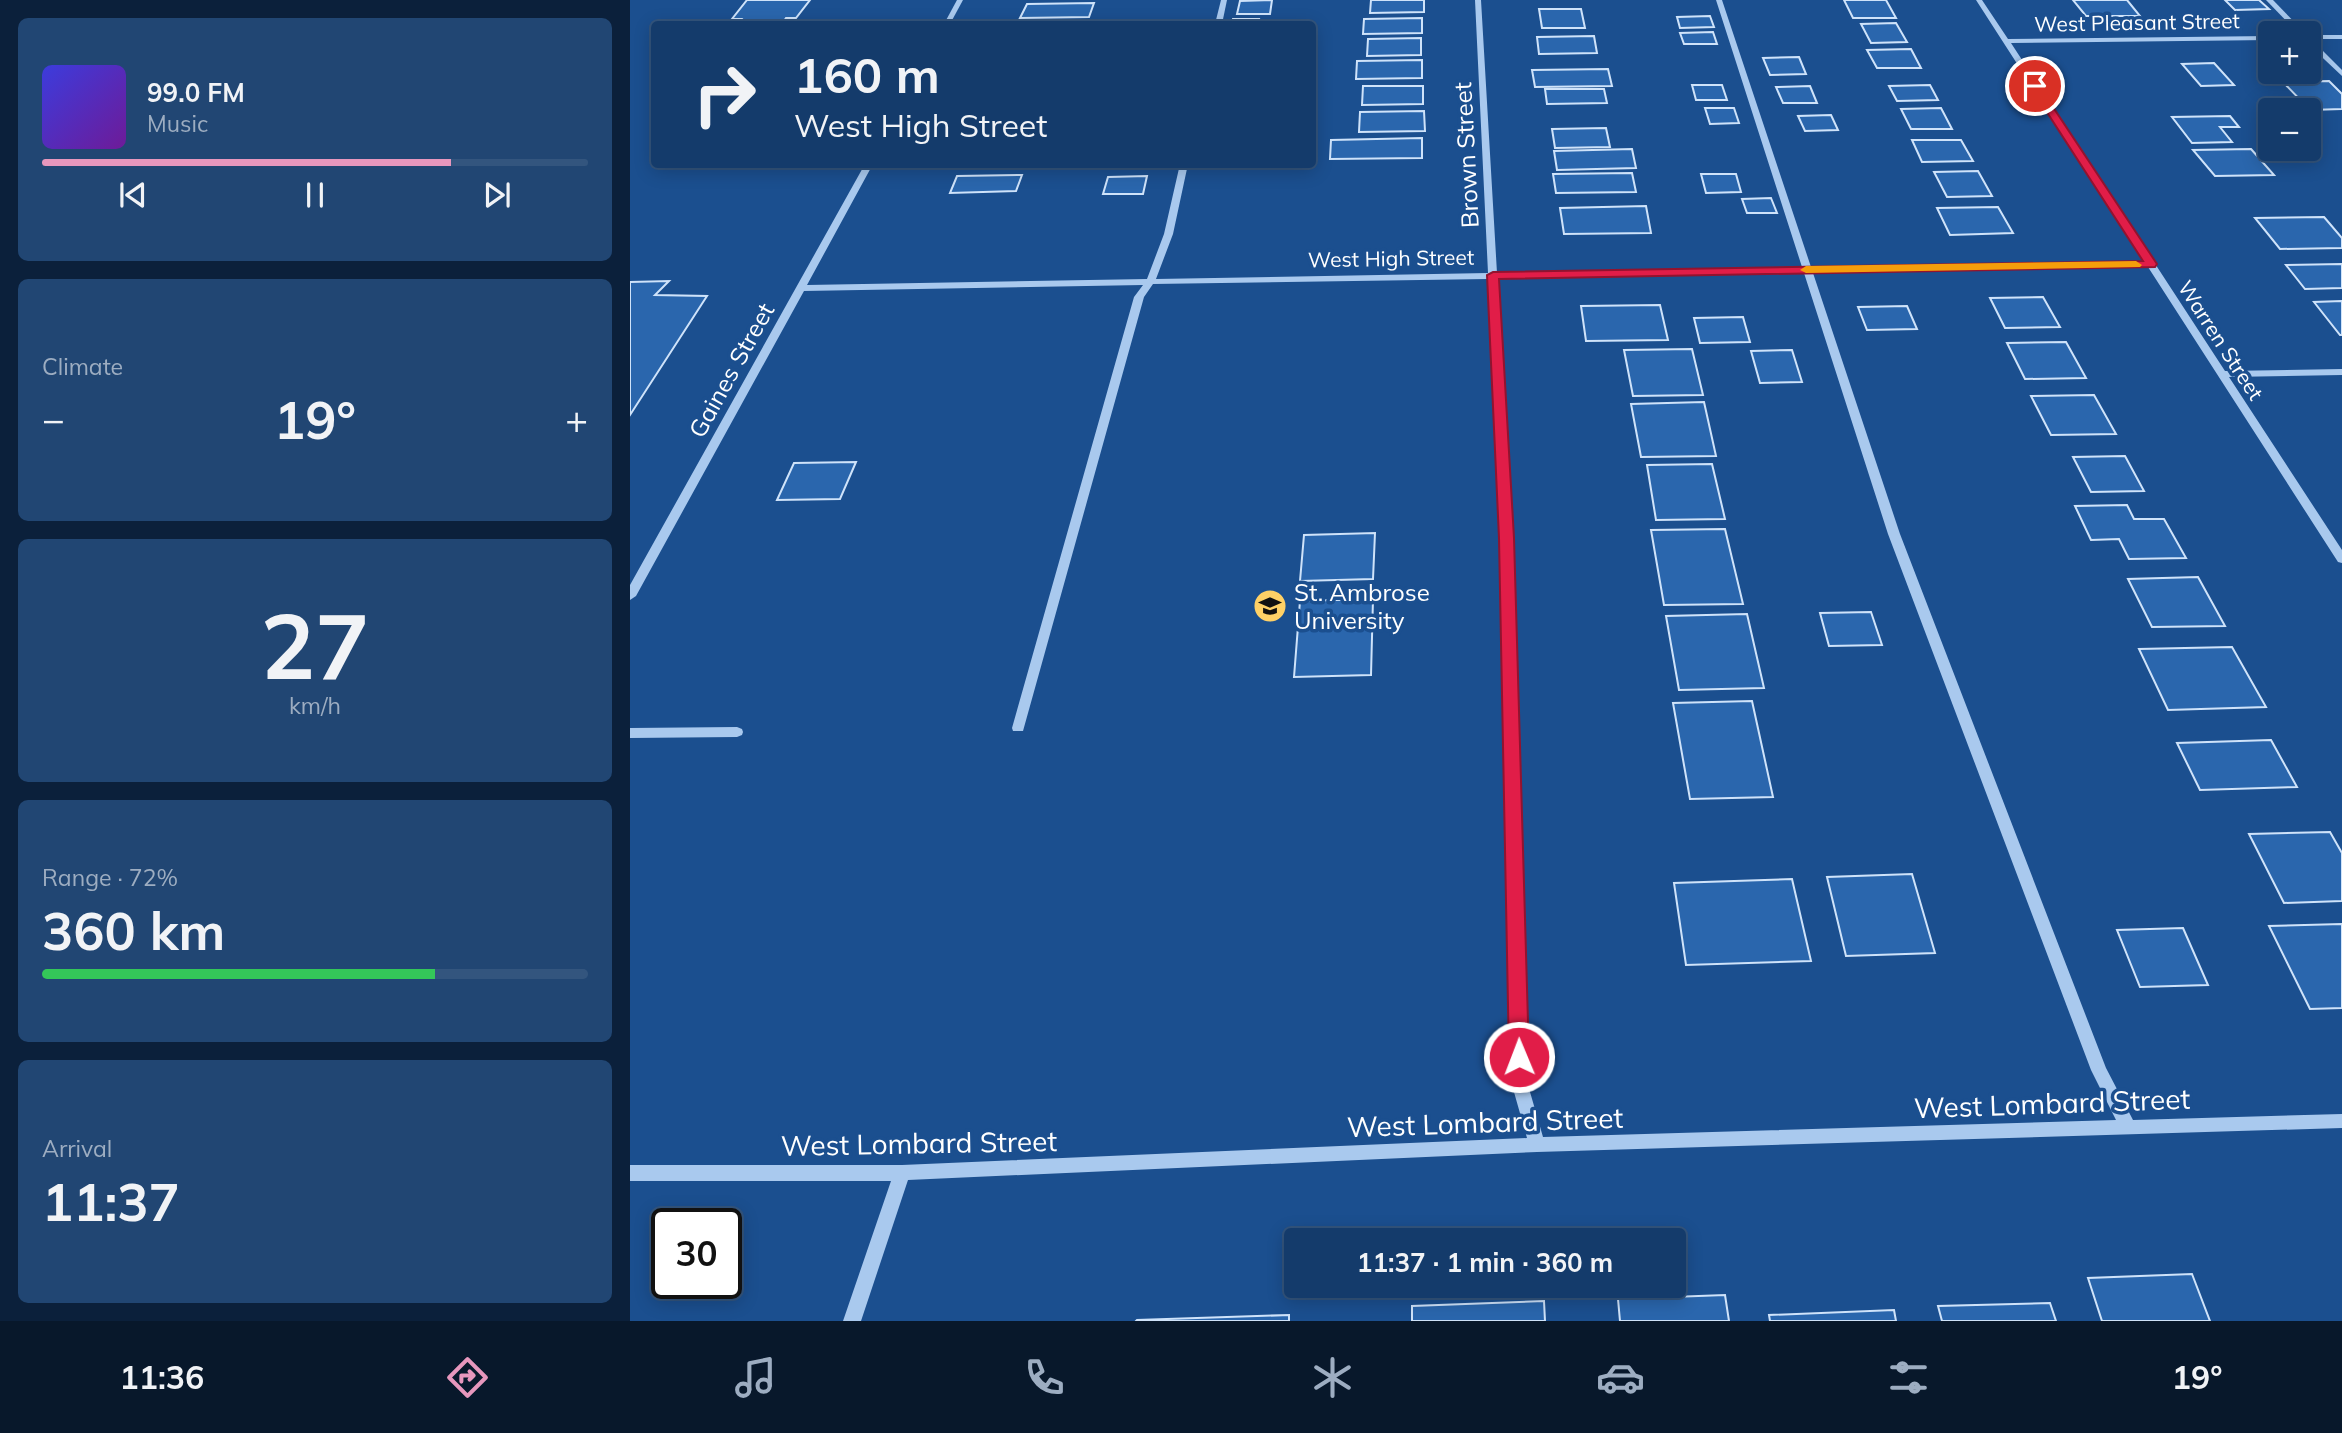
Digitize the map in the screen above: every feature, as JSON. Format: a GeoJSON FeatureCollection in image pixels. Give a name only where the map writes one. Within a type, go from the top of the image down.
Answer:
{"type":"FeatureCollection","features":[{"type":"Feature","properties":{"kind":"street"},"geometry":{"type":"LineString","coordinates":[[949,21],[960,0]]}},
{"type":"Feature","properties":{"kind":"street"},"geometry":{"type":"LineString","coordinates":[[1219,21],[1224,0]]}},
{"type":"Feature","properties":{"kind":"street","name":"Brown Street"},"geometry":{"type":"LineString","coordinates":[[1478,0],[1507,538],[1520,1084],[1537,1145]]}},
{"type":"Feature","properties":{"kind":"street"},"geometry":{"type":"LineString","coordinates":[[1719,0],[1894,534],[2099,1070],[2128,1127]]}},
{"type":"Feature","properties":{"kind":"street","name":"Warren Street"},"geometry":{"type":"LineString","coordinates":[[1979,0],[2342,559]]}},
{"type":"Feature","properties":{"kind":"street"},"geometry":{"type":"LineString","coordinates":[[2269,0],[2290,21]]}},
{"type":"Feature","properties":{"kind":"street"},"geometry":{"type":"LineString","coordinates":[[2321,38],[2342,37]]}},
{"type":"Feature","properties":{"kind":"street","name":"West Pleasant Street"},"geometry":{"type":"LineString","coordinates":[[2006,41],[2258,38]]}},
{"type":"Feature","properties":{"kind":"street"},"geometry":{"type":"LineString","coordinates":[[2321,52],[2342,74]]}},
{"type":"Feature","properties":{"kind":"street","name":"Gaines Street"},"geometry":{"type":"LineString","coordinates":[[630,596],[867,168]]}},
{"type":"Feature","properties":{"kind":"street"},"geometry":{"type":"LineString","coordinates":[[1018,728],[1139,297],[1153,282],[1183,168]]}},
{"type":"Feature","properties":{"kind":"street","name":"West High Street"},"geometry":{"type":"LineString","coordinates":[[800,288],[2151,264]]}},
{"type":"Feature","properties":{"kind":"street"},"geometry":{"type":"LineString","coordinates":[[2222,374],[2342,372]]}},
{"type":"Feature","properties":{"kind":"street"},"geometry":{"type":"LineString","coordinates":[[630,733],[737,732]]}},
{"type":"Feature","properties":{"kind":"street","name":"West Lombard Street"},"geometry":{"type":"LineString","coordinates":[[630,1173],[902,1172],[1537,1145],[2342,1121]]}},
{"type":"Feature","properties":{"kind":"street"},"geometry":{"type":"LineString","coordinates":[[852,1321],[902,1172]]}},
{"type":"Feature","properties":{"kind":"building"},"geometry":{"type":"Polygon","coordinates":[[[747,0],[810,0],[796,18],[786,18],[784,21],[732,19],[747,0]]]}},
{"type":"Feature","properties":{"kind":"building"},"geometry":{"type":"Polygon","coordinates":[[[1272,0],[1270,14],[1237,14],[1240,1],[1272,0]]]}},
{"type":"Feature","properties":{"kind":"building"},"geometry":{"type":"Polygon","coordinates":[[[1371,0],[1424,0],[1424,12],[1370,13],[1371,0]]]}},
{"type":"Feature","properties":{"kind":"building"},"geometry":{"type":"Polygon","coordinates":[[[1844,0],[1886,0],[1896,18],[1853,18],[1844,0]]]}},
{"type":"Feature","properties":{"kind":"building"},"geometry":{"type":"Polygon","coordinates":[[[2073,0],[2127,0],[2140,16],[2086,16],[2073,0]]]}},
{"type":"Feature","properties":{"kind":"building"},"geometry":{"type":"Polygon","coordinates":[[[2225,0],[2259,0],[2269,9],[2235,10],[2225,0]]]}},
{"type":"Feature","properties":{"kind":"building"},"geometry":{"type":"Polygon","coordinates":[[[1094,3],[1089,17],[1020,18],[1027,4],[1094,3]]]}},
{"type":"Feature","properties":{"kind":"building"},"geometry":{"type":"Polygon","coordinates":[[[1539,9],[1581,9],[1585,28],[1542,28],[1539,9]]]}},
{"type":"Feature","properties":{"kind":"building"},"geometry":{"type":"Polygon","coordinates":[[[1710,16],[1714,27],[1680,28],[1677,17],[1710,16]]]}},
{"type":"Feature","properties":{"kind":"building"},"geometry":{"type":"Polygon","coordinates":[[[1422,18],[1422,33],[1363,34],[1364,19],[1422,18]]]}},
{"type":"Feature","properties":{"kind":"building"},"geometry":{"type":"Polygon","coordinates":[[[1233,19],[1259,19],[1259,21],[1233,19]]]}},
{"type":"Feature","properties":{"kind":"building"},"geometry":{"type":"Polygon","coordinates":[[[1896,23],[1907,42],[1871,43],[1861,24],[1896,23]]]}},
{"type":"Feature","properties":{"kind":"building"},"geometry":{"type":"Polygon","coordinates":[[[1713,32],[1717,44],[1684,44],[1680,33],[1713,32]]]}},
{"type":"Feature","properties":{"kind":"building"},"geometry":{"type":"Polygon","coordinates":[[[1594,36],[1597,53],[1539,54],[1537,37],[1594,36]]]}},
{"type":"Feature","properties":{"kind":"building"},"geometry":{"type":"Polygon","coordinates":[[[1421,38],[1421,55],[1367,56],[1368,39],[1421,38]]]}},
{"type":"Feature","properties":{"kind":"building"},"geometry":{"type":"Polygon","coordinates":[[[1911,49],[1921,68],[1877,68],[1867,50],[1911,49]]]}},
{"type":"Feature","properties":{"kind":"building"},"geometry":{"type":"Polygon","coordinates":[[[1799,57],[1806,74],[1770,75],[1763,58],[1799,57]]]}},
{"type":"Feature","properties":{"kind":"building"},"geometry":{"type":"Polygon","coordinates":[[[1422,60],[1422,78],[1356,79],[1357,61],[1422,60]]]}},
{"type":"Feature","properties":{"kind":"building"},"geometry":{"type":"Polygon","coordinates":[[[2214,63],[2234,85],[2201,86],[2182,64],[2214,63]]]}},
{"type":"Feature","properties":{"kind":"building"},"geometry":{"type":"Polygon","coordinates":[[[1608,69],[1612,86],[1535,87],[1532,70],[1608,69]]]}},
{"type":"Feature","properties":{"kind":"building"},"geometry":{"type":"Polygon","coordinates":[[[2321,81],[2329,81],[2342,94],[2342,109],[2321,110],[2321,98],[2298,98],[2285,84],[2321,84],[2321,81]]]}},
{"type":"Feature","properties":{"kind":"building"},"geometry":{"type":"Polygon","coordinates":[[[1692,85],[1722,85],[1727,100],[1696,100],[1692,85]]]}},
{"type":"Feature","properties":{"kind":"building"},"geometry":{"type":"Polygon","coordinates":[[[1930,85],[1938,100],[1897,101],[1889,86],[1930,85]]]}},
{"type":"Feature","properties":{"kind":"building"},"geometry":{"type":"Polygon","coordinates":[[[1363,86],[1423,86],[1423,104],[1362,105],[1363,86]]]}},
{"type":"Feature","properties":{"kind":"building"},"geometry":{"type":"Polygon","coordinates":[[[1810,86],[1817,103],[1783,103],[1776,87],[1810,86]]]}},
{"type":"Feature","properties":{"kind":"building"},"geometry":{"type":"Polygon","coordinates":[[[1545,89],[1604,89],[1607,103],[1547,104],[1545,89]]]}},
{"type":"Feature","properties":{"kind":"building"},"geometry":{"type":"Polygon","coordinates":[[[1705,108],[1734,108],[1739,123],[1710,124],[1705,108]]]}},
{"type":"Feature","properties":{"kind":"building"},"geometry":{"type":"Polygon","coordinates":[[[1941,108],[1952,129],[1911,129],[1901,109],[1941,108]]]}},
{"type":"Feature","properties":{"kind":"building"},"geometry":{"type":"Polygon","coordinates":[[[1424,111],[1425,131],[1359,132],[1360,112],[1424,111]]]}},
{"type":"Feature","properties":{"kind":"building"},"geometry":{"type":"Polygon","coordinates":[[[1831,115],[1838,130],[1805,131],[1798,116],[1831,115]]]}},
{"type":"Feature","properties":{"kind":"building"},"geometry":{"type":"Polygon","coordinates":[[[2230,116],[2239,127],[2220,127],[2232,142],[2192,143],[2172,117],[2230,116]]]}},
{"type":"Feature","properties":{"kind":"building"},"geometry":{"type":"Polygon","coordinates":[[[1606,128],[1610,147],[1555,148],[1552,129],[1606,128]]]}},
{"type":"Feature","properties":{"kind":"building"},"geometry":{"type":"Polygon","coordinates":[[[1422,138],[1422,158],[1330,159],[1331,140],[1422,138]]]}},
{"type":"Feature","properties":{"kind":"building"},"geometry":{"type":"Polygon","coordinates":[[[1912,140],[1961,140],[1973,161],[1922,162],[1912,140]]]}},
{"type":"Feature","properties":{"kind":"building"},"geometry":{"type":"Polygon","coordinates":[[[1632,149],[1636,168],[1557,170],[1554,151],[1632,149]]]}},
{"type":"Feature","properties":{"kind":"building"},"geometry":{"type":"Polygon","coordinates":[[[2251,149],[2258,161],[2262,161],[2274,175],[2215,176],[2193,150],[2251,149]]]}},
{"type":"Feature","properties":{"kind":"building"},"geometry":{"type":"Polygon","coordinates":[[[1978,171],[1992,196],[1947,197],[1934,172],[1978,171]]]}},
{"type":"Feature","properties":{"kind":"building"},"geometry":{"type":"Polygon","coordinates":[[[1632,173],[1636,192],[1556,193],[1553,174],[1632,173]]]}},
{"type":"Feature","properties":{"kind":"building"},"geometry":{"type":"Polygon","coordinates":[[[1701,174],[1736,174],[1741,192],[1706,193],[1701,174]]]}},
{"type":"Feature","properties":{"kind":"building"},"geometry":{"type":"Polygon","coordinates":[[[1022,175],[1016,191],[950,193],[957,176],[1022,175]]]}},
{"type":"Feature","properties":{"kind":"building"},"geometry":{"type":"Polygon","coordinates":[[[1147,176],[1143,194],[1103,194],[1108,177],[1147,176]]]}},
{"type":"Feature","properties":{"kind":"building"},"geometry":{"type":"Polygon","coordinates":[[[1771,198],[1777,213],[1747,213],[1742,199],[1771,198]]]}},
{"type":"Feature","properties":{"kind":"building"},"geometry":{"type":"Polygon","coordinates":[[[1646,206],[1651,233],[1564,234],[1560,208],[1646,206]]]}},
{"type":"Feature","properties":{"kind":"building"},"geometry":{"type":"Polygon","coordinates":[[[1998,207],[2013,233],[1950,235],[1937,208],[1998,207]]]}},
{"type":"Feature","properties":{"kind":"building"},"geometry":{"type":"Polygon","coordinates":[[[2324,217],[2342,238],[2342,248],[2280,249],[2255,218],[2324,217]]]}},
{"type":"Feature","properties":{"kind":"building"},"geometry":{"type":"Polygon","coordinates":[[[2342,264],[2342,288],[2305,289],[2286,265],[2342,264]]]}},
{"type":"Feature","properties":{"kind":"building"},"geometry":{"type":"Polygon","coordinates":[[[669,281],[655,295],[707,296],[630,415],[630,282],[669,281]]]}},
{"type":"Feature","properties":{"kind":"building"},"geometry":{"type":"Polygon","coordinates":[[[2043,297],[2060,327],[2005,328],[1990,298],[2043,297]]]}},
{"type":"Feature","properties":{"kind":"building"},"geometry":{"type":"Polygon","coordinates":[[[2342,301],[2342,335],[2340,335],[2314,302],[2342,301]]]}},
{"type":"Feature","properties":{"kind":"building"},"geometry":{"type":"Polygon","coordinates":[[[1660,305],[1668,340],[1586,341],[1581,306],[1660,305]]]}},
{"type":"Feature","properties":{"kind":"building"},"geometry":{"type":"Polygon","coordinates":[[[1907,306],[1917,329],[1867,330],[1858,307],[1907,306]]]}},
{"type":"Feature","properties":{"kind":"building"},"geometry":{"type":"Polygon","coordinates":[[[1743,317],[1750,342],[1700,343],[1694,318],[1743,317]]]}},
{"type":"Feature","properties":{"kind":"building"},"geometry":{"type":"Polygon","coordinates":[[[2066,342],[2086,378],[2025,379],[2007,343],[2066,342]]]}},
{"type":"Feature","properties":{"kind":"building"},"geometry":{"type":"Polygon","coordinates":[[[1692,349],[1703,395],[1633,396],[1624,350],[1692,349]]]}},
{"type":"Feature","properties":{"kind":"building"},"geometry":{"type":"Polygon","coordinates":[[[1792,350],[1802,382],[1760,383],[1751,351],[1792,350]]]}},
{"type":"Feature","properties":{"kind":"building"},"geometry":{"type":"Polygon","coordinates":[[[2094,395],[2116,434],[2051,435],[2031,396],[2094,395]]]}},
{"type":"Feature","properties":{"kind":"building"},"geometry":{"type":"Polygon","coordinates":[[[1704,402],[1716,456],[1641,457],[1631,404],[1704,402]]]}},
{"type":"Feature","properties":{"kind":"building"},"geometry":{"type":"Polygon","coordinates":[[[2125,456],[2144,491],[2091,492],[2073,457],[2125,456]]]}},
{"type":"Feature","properties":{"kind":"building"},"geometry":{"type":"Polygon","coordinates":[[[856,462],[840,499],[777,500],[794,463],[856,462]]]}},
{"type":"Feature","properties":{"kind":"building"},"geometry":{"type":"Polygon","coordinates":[[[1712,464],[1725,519],[1656,520],[1647,465],[1712,464]]]}},
{"type":"Feature","properties":{"kind":"building"},"geometry":{"type":"Polygon","coordinates":[[[2127,505],[2134,519],[2164,519],[2186,558],[2129,559],[2119,539],[2091,540],[2075,506],[2127,505]]]}},
{"type":"Feature","properties":{"kind":"building"},"geometry":{"type":"Polygon","coordinates":[[[1725,529],[1743,604],[1664,605],[1651,530],[1725,529]]]}},
{"type":"Feature","properties":{"kind":"building"},"geometry":{"type":"Polygon","coordinates":[[[1375,533],[1373,579],[1300,581],[1304,535],[1375,533]]]}},
{"type":"Feature","properties":{"kind":"building"},"geometry":{"type":"Polygon","coordinates":[[[2198,577],[2225,626],[2152,627],[2128,579],[2198,577]]]}},
{"type":"Feature","properties":{"kind":"building"},"geometry":{"type":"Polygon","coordinates":[[[1373,599],[1371,675],[1294,677],[1300,601],[1373,599]]]}},
{"type":"Feature","properties":{"kind":"building"},"geometry":{"type":"Polygon","coordinates":[[[1871,612],[1882,645],[1829,646],[1820,613],[1871,612]]]}},
{"type":"Feature","properties":{"kind":"building"},"geometry":{"type":"Polygon","coordinates":[[[1747,614],[1764,688],[1679,690],[1666,616],[1747,614]]]}},
{"type":"Feature","properties":{"kind":"building"},"geometry":{"type":"Polygon","coordinates":[[[2232,647],[2266,707],[2168,710],[2139,649],[2232,647]]]}},
{"type":"Feature","properties":{"kind":"building"},"geometry":{"type":"Polygon","coordinates":[[[1752,701],[1773,797],[1690,799],[1673,703],[1752,701]]]}},
{"type":"Feature","properties":{"kind":"building"},"geometry":{"type":"Polygon","coordinates":[[[2271,740],[2297,787],[2200,790],[2177,743],[2271,740]]]}},
{"type":"Feature","properties":{"kind":"building"},"geometry":{"type":"Polygon","coordinates":[[[2330,832],[2342,853],[2342,901],[2284,903],[2249,834],[2330,832]]]}},
{"type":"Feature","properties":{"kind":"building"},"geometry":{"type":"Polygon","coordinates":[[[1912,874],[1935,953],[1846,956],[1827,877],[1912,874]]]}},
{"type":"Feature","properties":{"kind":"building"},"geometry":{"type":"Polygon","coordinates":[[[1792,879],[1811,961],[1686,965],[1674,883],[1792,879]]]}},
{"type":"Feature","properties":{"kind":"building"},"geometry":{"type":"Polygon","coordinates":[[[2342,924],[2342,1008],[2310,1009],[2269,926],[2342,924]]]}},
{"type":"Feature","properties":{"kind":"building"},"geometry":{"type":"Polygon","coordinates":[[[2183,928],[2208,985],[2140,987],[2117,930],[2183,928]]]}},
{"type":"Feature","properties":{"kind":"building"},"geometry":{"type":"Polygon","coordinates":[[[2192,1274],[2210,1321],[2102,1321],[2088,1278],[2192,1274]]]}},
{"type":"Feature","properties":{"kind":"building"},"geometry":{"type":"Polygon","coordinates":[[[1725,1295],[1729,1321],[1620,1321],[1618,1299],[1725,1295]]]}},
{"type":"Feature","properties":{"kind":"building"},"geometry":{"type":"Polygon","coordinates":[[[1544,1301],[1545,1321],[1412,1321],[1412,1306],[1544,1301]]]}},
{"type":"Feature","properties":{"kind":"building"},"geometry":{"type":"Polygon","coordinates":[[[2050,1303],[2056,1321],[1942,1321],[1938,1306],[2050,1303]]]}},
{"type":"Feature","properties":{"kind":"building"},"geometry":{"type":"Polygon","coordinates":[[[1894,1310],[1896,1321],[1770,1321],[1769,1315],[1894,1310]]]}},
{"type":"Feature","properties":{"kind":"building"},"geometry":{"type":"Polygon","coordinates":[[[1289,1315],[1289,1321],[1136,1321],[1137,1320],[1289,1315]]]}},
{"type":"Feature","properties":{"kind":"slow traffic"},"geometry":{"type":"LineString","coordinates":[[1806,270],[2136,265]]}},
{"type":"Feature","properties":{"kind":"place","name":"St. Ambrose University"},"geometry":{"type":"Point","coordinates":[1270,606]}},
{"type":"Feature","properties":{"kind":"route"},"geometry":{"type":"LineString","coordinates":[[1519,1057],[1507,538],[1493,275],[2151,264],[2035,86]]}}]}
